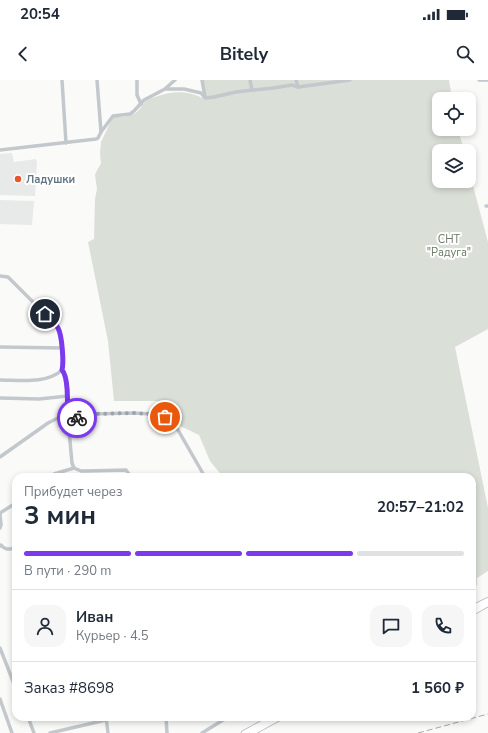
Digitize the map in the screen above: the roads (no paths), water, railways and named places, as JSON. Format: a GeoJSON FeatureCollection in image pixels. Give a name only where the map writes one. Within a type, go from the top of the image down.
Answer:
{"type":"FeatureCollection","features":[{"type":"Feature","properties":{"kind":"main road"},"geometry":{"type":"LineString","coordinates":[[476,606],[488,600]]}},
{"type":"Feature","properties":{"kind":"main road"},"geometry":{"type":"LineString","coordinates":[[476,611],[488,604]]}},
{"type":"Feature","properties":{"kind":"main road"},"geometry":{"type":"LineString","coordinates":[[244,733],[266,721]]}},
{"type":"Feature","properties":{"kind":"main road"},"geometry":{"type":"LineString","coordinates":[[252,733],[274,721]]}},
{"type":"Feature","properties":{"kind":"street"},"geometry":{"type":"LineString","coordinates":[[62,80],[66,143]]}},
{"type":"Feature","properties":{"kind":"street"},"geometry":{"type":"LineString","coordinates":[[97,80],[101,132]]}},
{"type":"Feature","properties":{"kind":"street"},"geometry":{"type":"LineString","coordinates":[[137,80],[137,95],[141,104]]}},
{"type":"Feature","properties":{"kind":"street"},"geometry":{"type":"LineString","coordinates":[[0,150],[96,139],[113,116],[130,114],[147,98],[165,89],[175,80]]}},
{"type":"Feature","properties":{"kind":"street"},"geometry":{"type":"LineString","coordinates":[[202,80],[205,98]]}},
{"type":"Feature","properties":{"kind":"street"},"geometry":{"type":"LineString","coordinates":[[250,80],[252,90]]}},
{"type":"Feature","properties":{"kind":"street"},"geometry":{"type":"LineString","coordinates":[[296,80],[298,87]]}},
{"type":"Feature","properties":{"kind":"street"},"geometry":{"type":"LineString","coordinates":[[205,98],[236,92],[292,85],[298,87],[326,82],[350,80]]}},
{"type":"Feature","properties":{"kind":"street"},"geometry":{"type":"LineString","coordinates":[[479,80],[487,80]]}},
{"type":"Feature","properties":{"kind":"street"},"geometry":{"type":"LineString","coordinates":[[165,89],[184,89],[201,93],[205,98]]}},
{"type":"Feature","properties":{"kind":"street"},"geometry":{"type":"LineString","coordinates":[[0,276],[8,277],[57,326],[62,348],[62,370],[65,374],[68,396],[67,412],[64,413],[63,417]]}},
{"type":"Feature","properties":{"kind":"street"},"geometry":{"type":"LineString","coordinates":[[0,347],[62,348]]}},
{"type":"Feature","properties":{"kind":"street"},"geometry":{"type":"LineString","coordinates":[[0,380],[32,380],[46,378],[62,370]]}},
{"type":"Feature","properties":{"kind":"street"},"geometry":{"type":"LineString","coordinates":[[0,398],[39,399],[68,396]]}},
{"type":"Feature","properties":{"kind":"street"},"geometry":{"type":"LineString","coordinates":[[67,412],[70,412],[71,415],[69,419],[72,463],[74,468]]}},
{"type":"Feature","properties":{"kind":"street"},"geometry":{"type":"LineString","coordinates":[[0,457],[48,423],[60,417],[63,417],[65,420],[91,414],[152,414],[165,417],[172,423],[178,430],[203,473]]}},
{"type":"Feature","properties":{"kind":"street"},"geometry":{"type":"LineString","coordinates":[[57,473],[74,468],[80,471],[126,470],[128,473]]}},
{"type":"Feature","properties":{"kind":"street"},"geometry":{"type":"LineString","coordinates":[[0,528],[0,514],[12,506]]}},
{"type":"Feature","properties":{"kind":"street"},"geometry":{"type":"LineString","coordinates":[[0,540],[0,545],[4,548],[12,548]]}},
{"type":"Feature","properties":{"kind":"street"},"geometry":{"type":"LineString","coordinates":[[0,648],[12,680]]}},
{"type":"Feature","properties":{"kind":"street"},"geometry":{"type":"LineString","coordinates":[[0,699],[12,733]]}},
{"type":"Feature","properties":{"kind":"street"},"geometry":{"type":"LineString","coordinates":[[30,721],[34,733]]}},
{"type":"Feature","properties":{"kind":"street"},"geometry":{"type":"LineString","coordinates":[[50,733],[95,721]]}},
{"type":"Feature","properties":{"kind":"street"},"geometry":{"type":"LineString","coordinates":[[106,721],[108,733]]}},
{"type":"Feature","properties":{"kind":"street"},"geometry":{"type":"LineString","coordinates":[[166,721],[166,733]]}},
{"type":"Feature","properties":{"kind":"street"},"geometry":{"type":"LineString","coordinates":[[202,733],[222,721]]}},
{"type":"Feature","properties":{"kind":"railway"},"geometry":{"type":"LineString","coordinates":[[476,717],[488,714]]}},
{"type":"Feature","properties":{"kind":"railway"},"geometry":{"type":"LineString","coordinates":[[418,733],[462,721]]}},
{"type":"Feature","properties":{"kind":"place","name":"Ладушки"},"geometry":{"type":"Point","coordinates":[18,179]}},
{"type":"Feature","properties":{"kind":"park label","name":"СНТ \"Радуга\""},"geometry":{"type":"Point","coordinates":[449,245]}}]}
